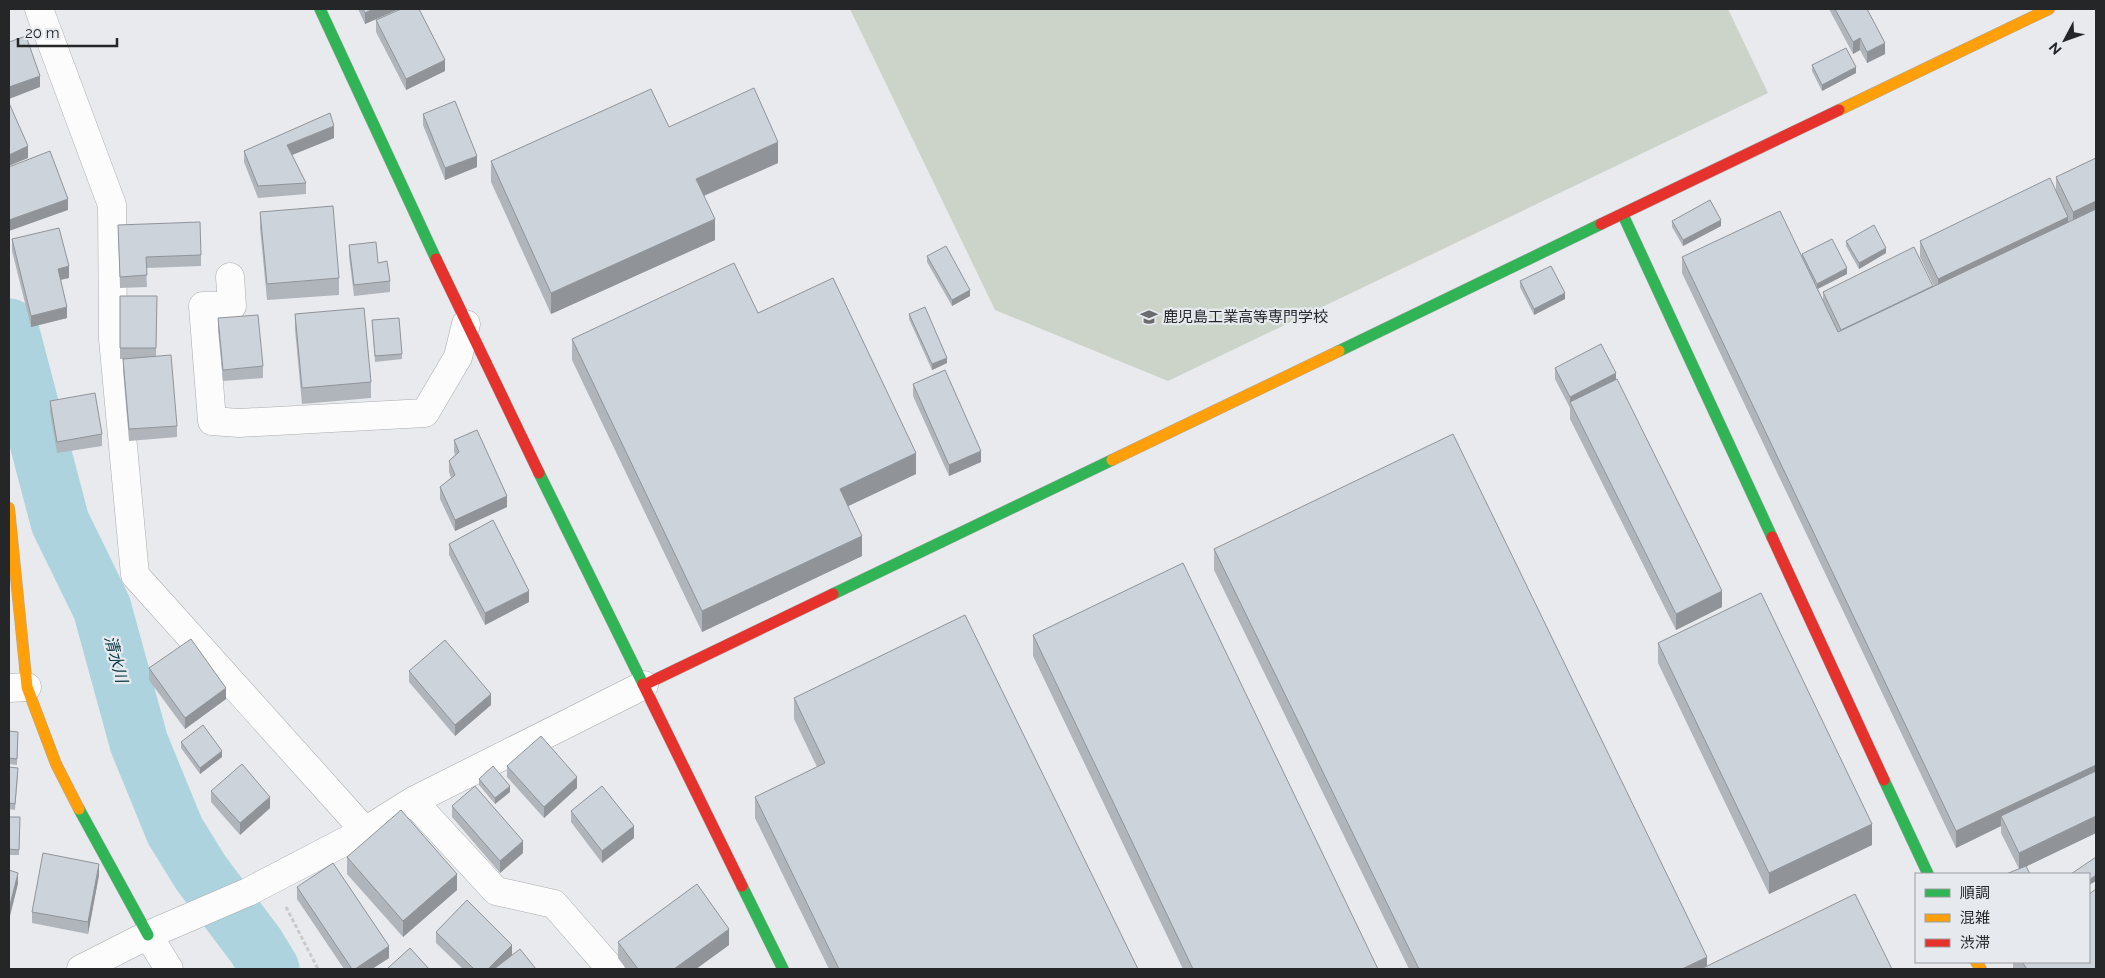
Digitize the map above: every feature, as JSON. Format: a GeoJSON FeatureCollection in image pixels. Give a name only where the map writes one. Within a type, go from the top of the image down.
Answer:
{"type":"FeatureCollection","features":[{"type":"Feature","properties":{"kind":"street"},"geometry":{"type":"LineString","coordinates":[[40,9],[112,205],[112,339],[135,575],[365,831]]}},
{"type":"Feature","properties":{"kind":"street"},"geometry":{"type":"LineString","coordinates":[[320,9],[466,324],[783,969]]}},
{"type":"Feature","properties":{"kind":"street"},"geometry":{"type":"LineString","coordinates":[[80,969],[148,935],[248,892],[365,831],[413,802],[644,686],[2049,9]]}},
{"type":"Feature","properties":{"kind":"street"},"geometry":{"type":"LineString","coordinates":[[1623,215],[1928,873]]}},
{"type":"Feature","properties":{"kind":"street"},"geometry":{"type":"LineString","coordinates":[[230,277],[232,306],[203,306],[212,421],[239,423],[425,414],[458,357],[466,324]]}},
{"type":"Feature","properties":{"kind":"street"},"geometry":{"type":"LineString","coordinates":[[9,508],[18,688],[99,850],[170,969]]}},
{"type":"Feature","properties":{"kind":"street"},"geometry":{"type":"LineString","coordinates":[[413,802],[496,891],[554,904],[611,969]]}},
{"type":"Feature","properties":{"kind":"path"},"geometry":{"type":"LineString","coordinates":[[272,879],[318,969]]}},
{"type":"Feature","properties":{"kind":"shaded area","name":"鹿児島工業高等専門学校"},"geometry":{"type":"Polygon","coordinates":[[[850,9],[1728,9],[1768,93],[1168,381],[995,310],[850,9]]]}},
{"type":"Feature","properties":{"kind":"building"},"geometry":{"type":"Polygon","coordinates":[[[363,9],[373,9],[365,13],[363,9]]]}},
{"type":"Feature","properties":{"kind":"building"},"geometry":{"type":"Polygon","coordinates":[[[401,9],[419,9],[445,60],[406,79],[376,20],[401,9]]]}},
{"type":"Feature","properties":{"kind":"building"},"geometry":{"type":"Polygon","coordinates":[[[1835,9],[1867,9],[1885,43],[1867,52],[1860,38],[1853,42],[1835,9]]]}},
{"type":"Feature","properties":{"kind":"building"},"geometry":{"type":"Polygon","coordinates":[[[26,36],[40,76],[9,87],[9,42],[26,36]]]}},
{"type":"Feature","properties":{"kind":"building"},"geometry":{"type":"Polygon","coordinates":[[[1846,48],[1856,67],[1822,85],[1812,65],[1846,48]]]}},
{"type":"Feature","properties":{"kind":"building"},"geometry":{"type":"Polygon","coordinates":[[[754,88],[778,142],[696,179],[715,219],[551,293],[491,161],[651,89],[669,127],[754,88]]]}},
{"type":"Feature","properties":{"kind":"building"},"geometry":{"type":"Polygon","coordinates":[[[455,101],[477,156],[445,168],[423,114],[455,101]]]}},
{"type":"Feature","properties":{"kind":"building"},"geometry":{"type":"Polygon","coordinates":[[[9,103],[28,146],[9,155],[9,103]]]}},
{"type":"Feature","properties":{"kind":"building"},"geometry":{"type":"Polygon","coordinates":[[[330,113],[334,126],[287,145],[306,183],[258,186],[244,151],[330,113]]]}},
{"type":"Feature","properties":{"kind":"building"},"geometry":{"type":"Polygon","coordinates":[[[50,151],[68,199],[9,220],[9,167],[50,151]]]}},
{"type":"Feature","properties":{"kind":"building"},"geometry":{"type":"Polygon","coordinates":[[[2096,158],[2096,201],[2073,212],[2056,177],[2096,158]]]}},
{"type":"Feature","properties":{"kind":"building"},"geometry":{"type":"Polygon","coordinates":[[[2050,178],[2068,217],[1938,279],[1920,241],[2050,178]]]}},
{"type":"Feature","properties":{"kind":"building"},"geometry":{"type":"Polygon","coordinates":[[[1710,200],[1721,220],[1683,240],[1672,221],[1710,200]]]}},
{"type":"Feature","properties":{"kind":"building"},"geometry":{"type":"Polygon","coordinates":[[[333,206],[339,278],[267,284],[260,212],[333,206]]]}},
{"type":"Feature","properties":{"kind":"building"},"geometry":{"type":"Polygon","coordinates":[[[2096,209],[2096,765],[1956,831],[1682,257],[1780,211],[1838,332],[2096,209]]]}},
{"type":"Feature","properties":{"kind":"building"},"geometry":{"type":"Polygon","coordinates":[[[200,222],[201,255],[146,257],[147,275],[120,277],[118,225],[200,222]]]}},
{"type":"Feature","properties":{"kind":"building"},"geometry":{"type":"Polygon","coordinates":[[[1874,225],[1886,248],[1859,263],[1846,241],[1874,225]]]}},
{"type":"Feature","properties":{"kind":"building"},"geometry":{"type":"Polygon","coordinates":[[[59,228],[69,266],[58,269],[67,307],[31,316],[12,239],[59,228]]]}},
{"type":"Feature","properties":{"kind":"building"},"geometry":{"type":"Polygon","coordinates":[[[1832,239],[1847,268],[1817,284],[1802,254],[1832,239]]]}},
{"type":"Feature","properties":{"kind":"building"},"geometry":{"type":"Polygon","coordinates":[[[376,242],[378,263],[387,261],[390,281],[354,285],[349,245],[376,242]]]}},
{"type":"Feature","properties":{"kind":"building"},"geometry":{"type":"Polygon","coordinates":[[[946,246],[970,290],[952,300],[927,256],[946,246]]]}},
{"type":"Feature","properties":{"kind":"building"},"geometry":{"type":"Polygon","coordinates":[[[1914,247],[1933,286],[1841,330],[1823,292],[1914,247]]]}},
{"type":"Feature","properties":{"kind":"building"},"geometry":{"type":"Polygon","coordinates":[[[734,263],[758,313],[833,278],[916,453],[840,489],[862,536],[702,611],[572,339],[734,263]]]}},
{"type":"Feature","properties":{"kind":"building"},"geometry":{"type":"Polygon","coordinates":[[[1551,266],[1565,293],[1534,309],[1520,281],[1551,266]]]}},
{"type":"Feature","properties":{"kind":"building"},"geometry":{"type":"Polygon","coordinates":[[[120,296],[157,296],[156,348],[120,348],[120,296]]]}},
{"type":"Feature","properties":{"kind":"building"},"geometry":{"type":"Polygon","coordinates":[[[925,307],[947,358],[932,364],[909,314],[925,307]]]}},
{"type":"Feature","properties":{"kind":"building"},"geometry":{"type":"Polygon","coordinates":[[[364,308],[371,382],[302,388],[295,314],[364,308]]]}},
{"type":"Feature","properties":{"kind":"building"},"geometry":{"type":"Polygon","coordinates":[[[258,315],[263,366],[223,370],[218,318],[258,315]]]}},
{"type":"Feature","properties":{"kind":"building"},"geometry":{"type":"Polygon","coordinates":[[[399,318],[402,354],[375,356],[372,320],[399,318]]]}},
{"type":"Feature","properties":{"kind":"building"},"geometry":{"type":"Polygon","coordinates":[[[1601,344],[1616,373],[1570,397],[1555,368],[1601,344]]]}},
{"type":"Feature","properties":{"kind":"building"},"geometry":{"type":"Polygon","coordinates":[[[171,355],[177,426],[129,429],[123,359],[171,355]]]}},
{"type":"Feature","properties":{"kind":"building"},"geometry":{"type":"Polygon","coordinates":[[[945,370],[981,451],[949,465],[913,384],[945,370]]]}},
{"type":"Feature","properties":{"kind":"building"},"geometry":{"type":"Polygon","coordinates":[[[1617,379],[1722,591],[1676,614],[1570,402],[1617,379]]]}},
{"type":"Feature","properties":{"kind":"building"},"geometry":{"type":"Polygon","coordinates":[[[95,393],[102,434],[57,442],[50,401],[95,393]]]}},
{"type":"Feature","properties":{"kind":"building"},"geometry":{"type":"Polygon","coordinates":[[[477,430],[507,496],[455,520],[440,487],[455,475],[449,461],[459,452],[454,440],[477,430]]]}},
{"type":"Feature","properties":{"kind":"building"},"geometry":{"type":"Polygon","coordinates":[[[1453,434],[1707,957],[1682,969],[1419,969],[1214,549],[1453,434]]]}},
{"type":"Feature","properties":{"kind":"building"},"geometry":{"type":"Polygon","coordinates":[[[493,520],[529,591],[485,613],[449,544],[493,520]]]}},
{"type":"Feature","properties":{"kind":"building"},"geometry":{"type":"Polygon","coordinates":[[[1183,563],[1378,969],[1193,969],[1033,635],[1183,563]]]}},
{"type":"Feature","properties":{"kind":"building"},"geometry":{"type":"Polygon","coordinates":[[[1761,593],[1872,824],[1769,873],[1658,643],[1761,593]]]}},
{"type":"Feature","properties":{"kind":"building"},"geometry":{"type":"Polygon","coordinates":[[[965,615],[1138,969],[839,969],[755,797],[825,763],[794,698],[965,615]]]}},
{"type":"Feature","properties":{"kind":"building"},"geometry":{"type":"Polygon","coordinates":[[[191,639],[226,688],[185,718],[149,668],[191,639]]]}},
{"type":"Feature","properties":{"kind":"building"},"geometry":{"type":"Polygon","coordinates":[[[445,640],[491,694],[455,725],[409,671],[445,640]]]}},
{"type":"Feature","properties":{"kind":"building"},"geometry":{"type":"Polygon","coordinates":[[[203,725],[222,751],[200,768],[181,742],[203,725]]]}},
{"type":"Feature","properties":{"kind":"building"},"geometry":{"type":"Polygon","coordinates":[[[9,731],[18,732],[17,759],[9,758],[9,731]]]}},
{"type":"Feature","properties":{"kind":"building"},"geometry":{"type":"Polygon","coordinates":[[[541,736],[577,777],[544,807],[507,766],[541,736]]]}},
{"type":"Feature","properties":{"kind":"building"},"geometry":{"type":"Polygon","coordinates":[[[242,764],[270,797],[240,823],[211,791],[242,764]]]}},
{"type":"Feature","properties":{"kind":"building"},"geometry":{"type":"Polygon","coordinates":[[[493,766],[510,786],[495,798],[479,779],[493,766]]]}},
{"type":"Feature","properties":{"kind":"building"},"geometry":{"type":"Polygon","coordinates":[[[9,767],[18,768],[15,804],[9,803],[9,767]]]}},
{"type":"Feature","properties":{"kind":"building"},"geometry":{"type":"Polygon","coordinates":[[[2096,771],[2096,816],[2019,853],[2001,816],[2096,771]]]}},
{"type":"Feature","properties":{"kind":"building"},"geometry":{"type":"Polygon","coordinates":[[[475,786],[523,841],[500,861],[452,806],[475,786]]]}},
{"type":"Feature","properties":{"kind":"building"},"geometry":{"type":"Polygon","coordinates":[[[602,786],[634,826],[602,851],[571,811],[602,786]]]}},
{"type":"Feature","properties":{"kind":"building"},"geometry":{"type":"Polygon","coordinates":[[[401,810],[457,874],[403,921],[347,857],[401,810]]]}},
{"type":"Feature","properties":{"kind":"building"},"geometry":{"type":"Polygon","coordinates":[[[9,817],[20,817],[19,850],[9,849],[9,817]]]}},
{"type":"Feature","properties":{"kind":"building"},"geometry":{"type":"Polygon","coordinates":[[[43,853],[99,864],[88,922],[32,912],[43,853]]]}},
{"type":"Feature","properties":{"kind":"building"},"geometry":{"type":"Polygon","coordinates":[[[2096,857],[2096,875],[2090,879],[2090,873],[2072,873],[2096,857]]]}},
{"type":"Feature","properties":{"kind":"building"},"geometry":{"type":"Polygon","coordinates":[[[333,863],[389,946],[355,969],[352,969],[297,887],[333,863]]]}},
{"type":"Feature","properties":{"kind":"building"},"geometry":{"type":"Polygon","coordinates":[[[2026,866],[2030,873],[2008,873],[2026,866]]]}},
{"type":"Feature","properties":{"kind":"building"},"geometry":{"type":"Polygon","coordinates":[[[9,870],[18,873],[9,909],[9,870]]]}},
{"type":"Feature","properties":{"kind":"building"},"geometry":{"type":"Polygon","coordinates":[[[697,884],[729,929],[674,969],[638,969],[618,942],[697,884]]]}},
{"type":"Feature","properties":{"kind":"building"},"geometry":{"type":"Polygon","coordinates":[[[2096,889],[2096,969],[2027,969],[2023,963],[2090,963],[2090,893],[2096,889]]]}},
{"type":"Feature","properties":{"kind":"building"},"geometry":{"type":"Polygon","coordinates":[[[1855,894],[1892,969],[1701,969],[1855,894]]]}},
{"type":"Feature","properties":{"kind":"building"},"geometry":{"type":"Polygon","coordinates":[[[467,900],[512,945],[488,969],[474,969],[436,932],[467,900]]]}},
{"type":"Feature","properties":{"kind":"building"},"geometry":{"type":"Polygon","coordinates":[[[410,948],[429,969],[387,969],[410,948]]]}},
{"type":"Feature","properties":{"kind":"building"},"geometry":{"type":"Polygon","coordinates":[[[520,949],[536,969],[494,969],[520,949]]]}},
{"type":"Feature","properties":{"kind":"waterway","name":"清水川"},"geometry":{"type":"LineString","coordinates":[[9,328],[60,522],[102,608],[139,743],[175,831],[201,873],[256,946],[270,969]]}},
{"type":"Feature","properties":{"kind":"traffic: fast"},"geometry":{"type":"LineString","coordinates":[[320,9],[436,259]]}},
{"type":"Feature","properties":{"kind":"traffic: fast"},"geometry":{"type":"LineString","coordinates":[[1623,215],[1772,537]]}},
{"type":"Feature","properties":{"kind":"traffic: fast"},"geometry":{"type":"LineString","coordinates":[[1339,351],[1601,224]]}},
{"type":"Feature","properties":{"kind":"traffic: fast"},"geometry":{"type":"LineString","coordinates":[[833,594],[1112,460]]}},
{"type":"Feature","properties":{"kind":"traffic: fast"},"geometry":{"type":"LineString","coordinates":[[539,473],[643,684]]}},
{"type":"Feature","properties":{"kind":"traffic: fast"},"geometry":{"type":"LineString","coordinates":[[1884,780],[1928,873]]}},
{"type":"Feature","properties":{"kind":"traffic: fast"},"geometry":{"type":"LineString","coordinates":[[79,809],[148,935]]}},
{"type":"Feature","properties":{"kind":"traffic: fast"},"geometry":{"type":"LineString","coordinates":[[742,886],[783,969]]}},
{"type":"Feature","properties":{"kind":"traffic: slow"},"geometry":{"type":"LineString","coordinates":[[1839,110],[2049,9]]}},
{"type":"Feature","properties":{"kind":"traffic: slow"},"geometry":{"type":"LineString","coordinates":[[1112,460],[1339,351]]}},
{"type":"Feature","properties":{"kind":"traffic: slow"},"geometry":{"type":"LineString","coordinates":[[9,508],[27,687],[56,764],[79,809]]}},
{"type":"Feature","properties":{"kind":"traffic: slow"},"geometry":{"type":"LineString","coordinates":[[1977,963],[1981,969]]}},
{"type":"Feature","properties":{"kind":"traffic: jam"},"geometry":{"type":"LineString","coordinates":[[1601,224],[1839,110]]}},
{"type":"Feature","properties":{"kind":"traffic: jam"},"geometry":{"type":"LineString","coordinates":[[436,259],[539,473]]}},
{"type":"Feature","properties":{"kind":"traffic: jam"},"geometry":{"type":"LineString","coordinates":[[1772,537],[1884,780]]}},
{"type":"Feature","properties":{"kind":"traffic: jam"},"geometry":{"type":"LineString","coordinates":[[644,685],[833,594]]}},
{"type":"Feature","properties":{"kind":"traffic: jam"},"geometry":{"type":"LineString","coordinates":[[643,684],[742,886]]}},
{"type":"Feature","properties":{"kind":"place","name":"鹿児島工業高等専門学校"},"geometry":{"type":"Point","coordinates":[1149,317]}}]}
